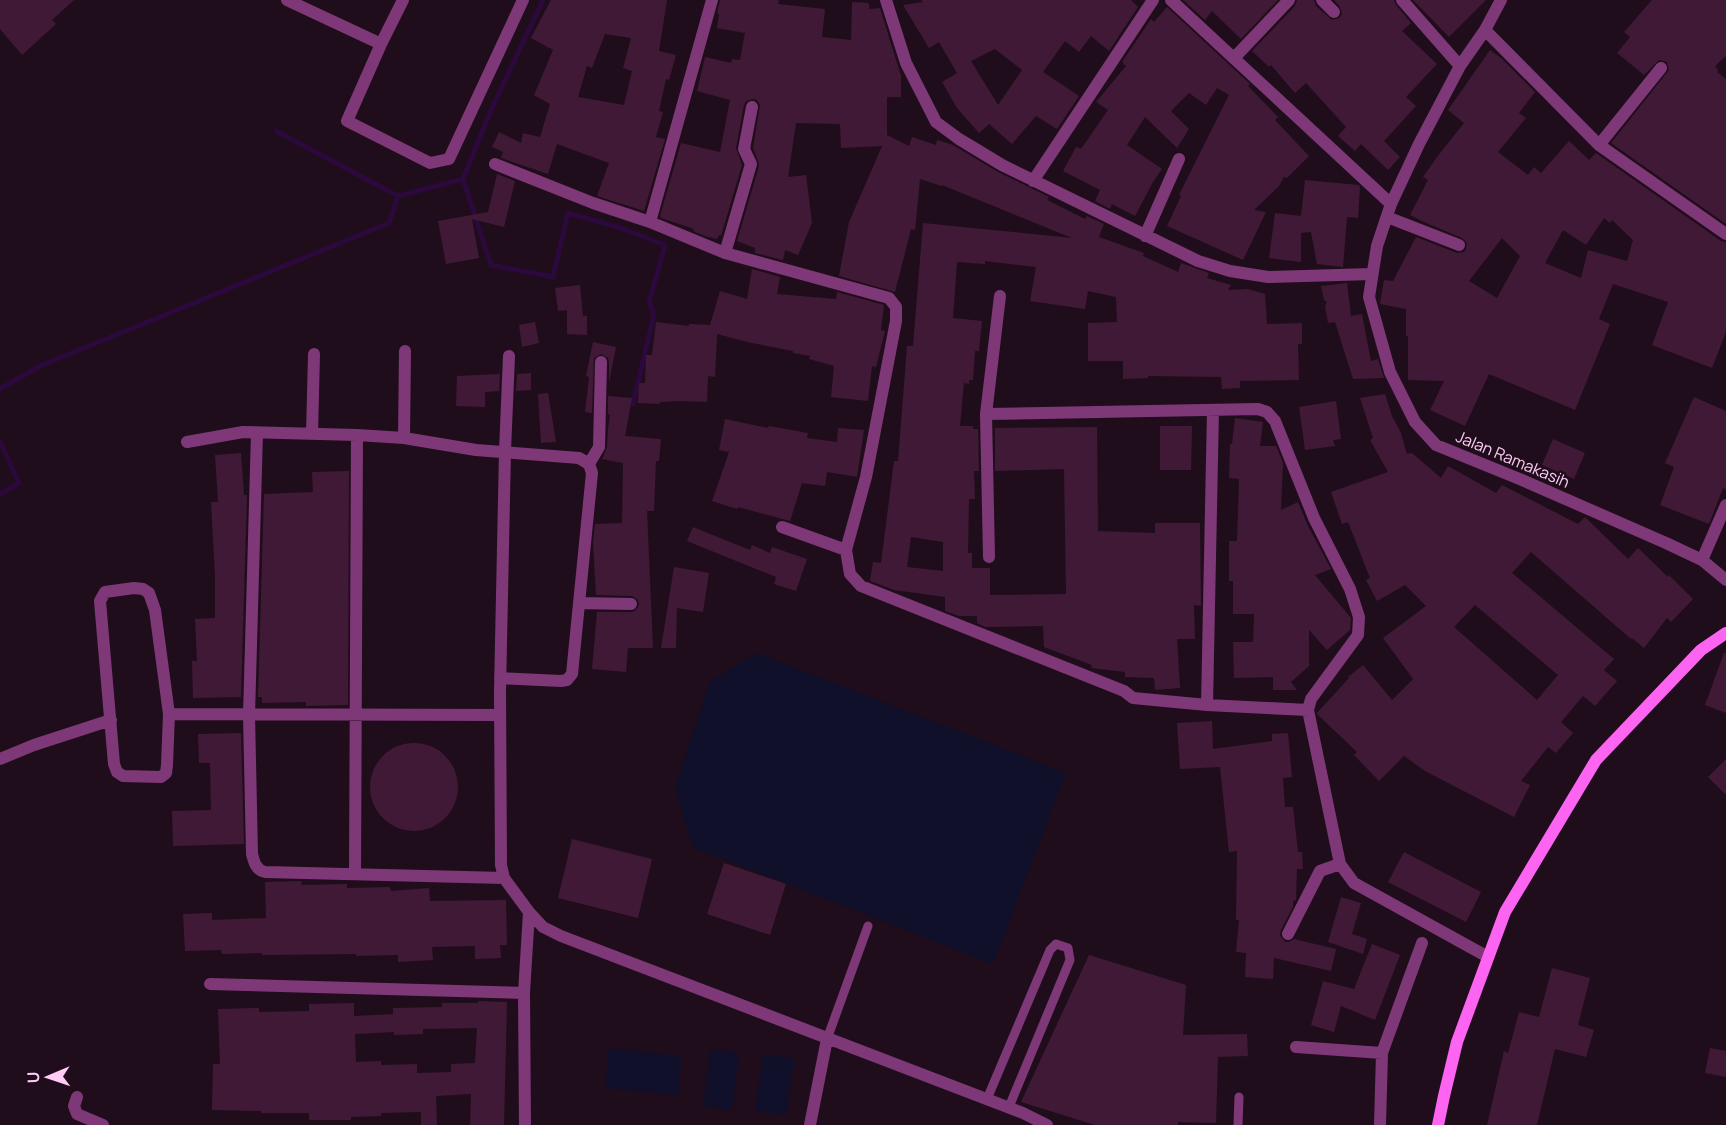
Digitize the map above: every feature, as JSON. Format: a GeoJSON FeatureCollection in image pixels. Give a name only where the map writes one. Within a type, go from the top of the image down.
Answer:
{"type":"FeatureCollection","features":[{"type":"Feature","properties":{"kind":"street"},"geometry":{"type":"LineString","coordinates":[[287,0],[381,44]]}},
{"type":"Feature","properties":{"kind":"street"},"geometry":{"type":"LineString","coordinates":[[403,0],[347,121],[430,163],[449,159],[523,0]]}},
{"type":"Feature","properties":{"kind":"street"},"geometry":{"type":"LineString","coordinates":[[650,222],[712,0]]}},
{"type":"Feature","properties":{"kind":"street"},"geometry":{"type":"LineString","coordinates":[[872,0],[886,1],[906,63],[936,122],[1002,165],[1198,261],[1230,271],[1268,277],[1372,274]]}},
{"type":"Feature","properties":{"kind":"street"},"geometry":{"type":"LineString","coordinates":[[1033,181],[1153,0]]}},
{"type":"Feature","properties":{"kind":"street"},"geometry":{"type":"LineString","coordinates":[[1171,0],[1234,58],[1389,210],[1459,245]]}},
{"type":"Feature","properties":{"kind":"street"},"geometry":{"type":"LineString","coordinates":[[1234,58],[1289,0]]}},
{"type":"Feature","properties":{"kind":"street"},"geometry":{"type":"LineString","coordinates":[[1322,0],[1334,12]]}},
{"type":"Feature","properties":{"kind":"street"},"geometry":{"type":"LineString","coordinates":[[1402,0],[1460,66]]}},
{"type":"Feature","properties":{"kind":"street","name":"Jalan Ramakasih"},"geometry":{"type":"LineString","coordinates":[[1501,0],[1485,30],[1460,66],[1419,144],[1389,210],[1377,246],[1369,297],[1390,372],[1415,422],[1436,445],[1666,543],[1701,560],[1726,580]]}},
{"type":"Feature","properties":{"kind":"street"},"geometry":{"type":"LineString","coordinates":[[1485,30],[1599,146],[1726,234]]}},
{"type":"Feature","properties":{"kind":"street"},"geometry":{"type":"LineString","coordinates":[[1599,146],[1661,69]]}},
{"type":"Feature","properties":{"kind":"street"},"geometry":{"type":"LineString","coordinates":[[725,253],[751,164],[744,148],[752,107]]}},
{"type":"Feature","properties":{"kind":"street"},"geometry":{"type":"LineString","coordinates":[[1145,236],[1179,159]]}},
{"type":"Feature","properties":{"kind":"street"},"geometry":{"type":"LineString","coordinates":[[495,164],[650,222],[725,253],[889,298],[896,307],[896,321],[866,477],[846,550],[850,574],[861,586],[1124,691],[1133,698],[1207,705],[1308,710]]}},
{"type":"Feature","properties":{"kind":"street"},"geometry":{"type":"LineString","coordinates":[[989,557],[986,414],[1000,296]]}},
{"type":"Feature","properties":{"kind":"street"},"geometry":{"type":"LineString","coordinates":[[404,438],[405,351]]}},
{"type":"Feature","properties":{"kind":"street"},"geometry":{"type":"LineString","coordinates":[[312,434],[314,354]]}},
{"type":"Feature","properties":{"kind":"street"},"geometry":{"type":"LineString","coordinates":[[509,356],[500,678],[501,865],[504,878],[543,927],[561,936],[1009,1107],[1047,1125]]}},
{"type":"Feature","properties":{"kind":"street"},"geometry":{"type":"LineString","coordinates":[[589,464],[599,447],[601,362]]}},
{"type":"Feature","properties":{"kind":"street"},"geometry":{"type":"LineString","coordinates":[[1207,705],[1213,410]]}},
{"type":"Feature","properties":{"kind":"street"},"geometry":{"type":"LineString","coordinates":[[986,414],[1213,410],[1267,412],[1275,421],[1314,518],[1350,589],[1359,617],[1358,635],[1311,699],[1308,710],[1340,864],[1354,883],[1488,957]]}},
{"type":"Feature","properties":{"kind":"street"},"geometry":{"type":"LineString","coordinates":[[187,442],[243,432],[357,435],[404,438],[476,450],[579,458],[589,464],[592,473],[572,674],[567,680],[561,681],[500,678]]}},
{"type":"Feature","properties":{"kind":"street"},"geometry":{"type":"LineString","coordinates":[[257,433],[249,715],[252,854],[255,866],[265,872],[504,878]]}},
{"type":"Feature","properties":{"kind":"street"},"geometry":{"type":"LineString","coordinates":[[355,874],[357,435]]}},
{"type":"Feature","properties":{"kind":"street"},"geometry":{"type":"LineString","coordinates":[[1701,560],[1726,505]]}},
{"type":"Feature","properties":{"kind":"street"},"geometry":{"type":"LineString","coordinates":[[782,527],[846,550]]}},
{"type":"Feature","properties":{"kind":"street"},"geometry":{"type":"LineString","coordinates":[[134,588],[143,589],[148,593],[155,610],[169,714],[166,773],[161,777],[123,776],[117,772],[114,764],[100,601],[105,592],[134,588]]}},
{"type":"Feature","properties":{"kind":"street"},"geometry":{"type":"LineString","coordinates":[[579,603],[631,604]]}},
{"type":"Feature","properties":{"kind":"street"},"geometry":{"type":"LineString","coordinates":[[1438,1125],[1457,1042],[1505,912],[1596,760],[1701,650],[1726,633]]}},
{"type":"Feature","properties":{"kind":"street"},"geometry":{"type":"LineString","coordinates":[[169,714],[500,715]]}},
{"type":"Feature","properties":{"kind":"street"},"geometry":{"type":"LineString","coordinates":[[0,759],[34,745],[111,720]]}},
{"type":"Feature","properties":{"kind":"street"},"geometry":{"type":"LineString","coordinates":[[1288,934],[1320,871],[1340,864]]}},
{"type":"Feature","properties":{"kind":"street"},"geometry":{"type":"LineString","coordinates":[[525,1125],[524,993],[529,912]]}},
{"type":"Feature","properties":{"kind":"street"},"geometry":{"type":"LineString","coordinates":[[1380,1125],[1382,1053],[1422,943]]}},
{"type":"Feature","properties":{"kind":"street"},"geometry":{"type":"LineString","coordinates":[[210,984],[524,993]]}},
{"type":"Feature","properties":{"kind":"street"},"geometry":{"type":"LineString","coordinates":[[810,1125],[827,1039]]}},
{"type":"Feature","properties":{"kind":"street"},"geometry":{"type":"LineString","coordinates":[[1296,1047],[1382,1053]]}},
{"type":"Feature","properties":{"kind":"street"},"geometry":{"type":"LineString","coordinates":[[77,1097],[74,1106],[77,1114],[103,1125]]}},
{"type":"Feature","properties":{"kind":"lane"},"geometry":{"type":"LineString","coordinates":[[827,1039],[868,926]]}},
{"type":"Feature","properties":{"kind":"lane"},"geometry":{"type":"LineString","coordinates":[[987,1099],[1050,950],[1056,944],[1068,948],[1070,960],[1009,1107]]}},
{"type":"Feature","properties":{"kind":"lane"},"geometry":{"type":"LineString","coordinates":[[1238,1125],[1239,1097]]}},
{"type":"Feature","properties":{"kind":"shaded area"},"geometry":{"type":"Polygon","coordinates":[[[757,653],[1066,773],[993,964],[692,847],[675,787],[710,681],[757,653]]]}},
{"type":"Feature","properties":{"kind":"shaded area"},"geometry":{"type":"Polygon","coordinates":[[[609,1048],[682,1056],[678,1095],[605,1088],[609,1048]]]}},
{"type":"Feature","properties":{"kind":"shaded area"},"geometry":{"type":"Polygon","coordinates":[[[710,1049],[739,1053],[732,1110],[703,1106],[710,1049]]]}},
{"type":"Feature","properties":{"kind":"shaded area"},"geometry":{"type":"Polygon","coordinates":[[[763,1054],[794,1058],[786,1115],[755,1111],[763,1054]]]}},
{"type":"Feature","properties":{"kind":"building"},"geometry":{"type":"Polygon","coordinates":[[[0,0],[74,0],[52,20],[56,24],[22,55],[0,29],[0,0]]]}},
{"type":"Feature","properties":{"kind":"building"},"geometry":{"type":"Polygon","coordinates":[[[551,0],[667,0],[659,51],[676,55],[669,80],[666,79],[659,111],[663,112],[656,137],[665,139],[644,211],[597,196],[609,163],[557,144],[548,174],[501,158],[503,152],[492,147],[499,132],[521,143],[523,133],[540,137],[550,104],[534,95],[553,50],[531,38],[551,0]],[[605,34],[592,68],[587,66],[578,97],[624,105],[632,71],[623,68],[631,38],[605,34]]]}},
{"type":"Feature","properties":{"kind":"building"},"geometry":{"type":"Polygon","coordinates":[[[720,0],[779,0],[778,4],[825,9],[822,37],[851,40],[852,2],[869,3],[869,9],[880,8],[901,76],[901,97],[887,97],[887,135],[909,146],[912,137],[936,145],[937,140],[953,145],[998,172],[1049,197],[1047,200],[1085,219],[1087,216],[1104,224],[1099,237],[1144,253],[1143,256],[1178,272],[1181,263],[1209,273],[1207,278],[1231,285],[1228,290],[1248,289],[1265,294],[1267,324],[1302,323],[1302,344],[1298,344],[1299,380],[1240,381],[1240,388],[1222,389],[1221,377],[1148,376],[1148,378],[1123,379],[1123,361],[1088,361],[1088,323],[1117,322],[1116,297],[1088,291],[1085,309],[1030,301],[1036,267],[985,261],[985,264],[957,262],[953,318],[982,321],[979,351],[975,351],[973,380],[969,380],[969,384],[964,383],[960,426],[973,426],[973,429],[978,429],[979,471],[974,471],[975,499],[969,499],[968,553],[972,553],[972,568],[990,568],[990,595],[1066,594],[1064,469],[995,471],[995,428],[1097,427],[1098,531],[1155,533],[1155,523],[1200,523],[1201,606],[1194,605],[1195,639],[1177,639],[1180,688],[1155,690],[1154,678],[1125,677],[1125,672],[1091,668],[1092,665],[1044,647],[1043,626],[985,627],[977,623],[977,616],[959,616],[945,611],[945,597],[894,590],[870,581],[873,562],[881,563],[894,461],[898,461],[907,346],[913,346],[923,223],[1072,238],[942,185],[920,179],[915,230],[911,229],[895,292],[839,276],[849,222],[882,146],[841,148],[840,124],[796,123],[788,177],[806,175],[812,223],[798,255],[785,250],[783,260],[755,253],[755,248],[737,241],[759,166],[753,148],[760,105],[757,100],[753,99],[746,101],[744,105],[736,148],[742,165],[721,236],[719,235],[717,239],[705,236],[693,231],[694,229],[661,218],[681,143],[720,152],[730,100],[697,91],[705,57],[731,63],[732,59],[740,60],[745,33],[717,28],[719,14],[717,13],[720,0]],[[911,537],[907,567],[943,571],[943,542],[911,537]]]}},
{"type":"Feature","properties":{"kind":"building"},"geometry":{"type":"Polygon","coordinates":[[[921,0],[1131,0],[1138,7],[1109,51],[1091,36],[1079,52],[1065,41],[1043,72],[1079,96],[1057,129],[1036,116],[1012,144],[989,124],[979,133],[957,108],[942,82],[957,73],[939,42],[929,48],[903,5],[923,2],[921,0]],[[995,49],[971,61],[998,105],[1022,70],[995,49]]]}},
{"type":"Feature","properties":{"kind":"building"},"geometry":{"type":"Polygon","coordinates":[[[1183,0],[1278,0],[1241,39],[1212,11],[1205,20],[1183,0]]]}},
{"type":"Feature","properties":{"kind":"building"},"geometry":{"type":"Polygon","coordinates":[[[1297,0],[1314,0],[1316,6],[1332,20],[1339,18],[1342,14],[1334,0],[1394,0],[1411,23],[1402,31],[1437,64],[1406,97],[1416,106],[1384,141],[1400,157],[1388,170],[1361,144],[1355,151],[1338,136],[1346,127],[1306,83],[1295,93],[1271,65],[1269,67],[1252,51],[1295,6],[1297,0]]]}},
{"type":"Feature","properties":{"kind":"building"},"geometry":{"type":"Polygon","coordinates":[[[1413,0],[1486,0],[1449,37],[1413,0]]]}},
{"type":"Feature","properties":{"kind":"building"},"geometry":{"type":"Polygon","coordinates":[[[1652,0],[1726,0],[1726,56],[1715,66],[1717,72],[1726,79],[1726,224],[1611,143],[1669,70],[1667,62],[1659,60],[1644,75],[1617,53],[1630,37],[1624,32],[1652,0]]]}},
{"type":"Feature","properties":{"kind":"building"},"geometry":{"type":"Polygon","coordinates":[[[1167,7],[1250,84],[1248,86],[1278,117],[1275,120],[1309,156],[1287,178],[1284,177],[1279,186],[1254,210],[1266,212],[1243,260],[1167,226],[1181,196],[1179,195],[1229,95],[1217,88],[1206,105],[1189,93],[1171,111],[1189,129],[1177,148],[1145,117],[1127,145],[1162,169],[1135,216],[1112,204],[1110,209],[1095,201],[1100,190],[1063,171],[1076,147],[1081,149],[1108,110],[1096,102],[1126,66],[1122,62],[1151,19],[1154,22],[1167,7]]]}},
{"type":"Feature","properties":{"kind":"building"},"geometry":{"type":"Polygon","coordinates":[[[1490,50],[1535,92],[1519,113],[1526,118],[1498,152],[1528,175],[1534,167],[1541,173],[1569,141],[1589,160],[1596,153],[1721,241],[1726,242],[1726,332],[1712,368],[1652,345],[1668,302],[1613,284],[1599,319],[1610,324],[1575,410],[1489,374],[1465,426],[1430,410],[1444,381],[1408,380],[1406,309],[1380,304],[1384,280],[1393,281],[1416,237],[1457,253],[1464,252],[1466,249],[1467,243],[1462,238],[1410,215],[1428,180],[1423,177],[1464,123],[1448,110],[1490,50]],[[1604,218],[1586,245],[1563,230],[1545,263],[1581,278],[1588,250],[1627,261],[1633,240],[1612,220],[1610,223],[1604,218]],[[1502,238],[1469,281],[1497,298],[1520,256],[1502,238]]]}},
{"type":"Feature","properties":{"kind":"building"},"geometry":{"type":"Polygon","coordinates":[[[497,174],[515,181],[504,227],[472,219],[479,258],[446,264],[438,221],[488,212],[497,174]]]}},
{"type":"Feature","properties":{"kind":"building"},"geometry":{"type":"Polygon","coordinates":[[[1305,180],[1359,185],[1360,187],[1358,218],[1347,217],[1343,267],[1317,264],[1311,232],[1301,233],[1301,262],[1269,258],[1275,213],[1301,216],[1305,180]]]}},
{"type":"Feature","properties":{"kind":"building"},"geometry":{"type":"Polygon","coordinates":[[[752,269],[780,277],[777,294],[836,299],[837,292],[884,305],[881,330],[885,331],[876,367],[872,366],[868,401],[831,397],[834,366],[809,359],[810,356],[793,353],[793,351],[717,334],[715,377],[708,376],[707,402],[638,403],[639,383],[645,383],[646,355],[652,355],[656,322],[689,326],[689,324],[710,325],[720,291],[747,299],[752,269]]]}},
{"type":"Feature","properties":{"kind":"building"},"geometry":{"type":"Polygon","coordinates":[[[1347,283],[1351,316],[1362,314],[1371,361],[1378,359],[1384,378],[1353,379],[1335,322],[1328,323],[1325,306],[1327,302],[1324,300],[1321,286],[1347,283]]]}},
{"type":"Feature","properties":{"kind":"building"},"geometry":{"type":"Polygon","coordinates":[[[580,285],[583,316],[587,316],[587,335],[567,334],[567,310],[558,311],[555,288],[580,285]]]}},
{"type":"Feature","properties":{"kind":"building"},"geometry":{"type":"Polygon","coordinates":[[[535,322],[539,343],[522,347],[519,325],[535,322]]]}},
{"type":"Feature","properties":{"kind":"building"},"geometry":{"type":"Polygon","coordinates":[[[593,342],[616,347],[609,383],[608,358],[601,354],[594,358],[592,413],[585,412],[589,377],[586,376],[593,342]]]}},
{"type":"Feature","properties":{"kind":"building"},"geometry":{"type":"Polygon","coordinates":[[[531,373],[531,390],[516,391],[517,374],[531,373]]]}},
{"type":"Feature","properties":{"kind":"building"},"geometry":{"type":"Polygon","coordinates":[[[500,374],[499,391],[485,392],[485,407],[456,406],[457,376],[500,374]]]}},
{"type":"Feature","properties":{"kind":"building"},"geometry":{"type":"Polygon","coordinates":[[[548,393],[556,442],[541,443],[538,394],[548,393]]]}},
{"type":"Feature","properties":{"kind":"building"},"geometry":{"type":"Polygon","coordinates":[[[1385,394],[1407,454],[1412,453],[1441,478],[1448,466],[1496,493],[1502,485],[1578,524],[1585,517],[1628,559],[1638,548],[1693,599],[1671,622],[1667,618],[1644,648],[1531,552],[1512,573],[1614,659],[1604,670],[1617,681],[1595,706],[1583,696],[1561,722],[1573,733],[1556,753],[1548,747],[1521,781],[1530,785],[1514,817],[1425,771],[1404,756],[1379,781],[1354,755],[1357,752],[1317,714],[1348,677],[1363,665],[1392,700],[1413,679],[1383,638],[1426,606],[1405,585],[1377,601],[1366,580],[1370,578],[1348,522],[1342,524],[1331,492],[1388,472],[1370,440],[1373,438],[1360,398],[1385,394]],[[1475,605],[1454,627],[1537,700],[1558,675],[1475,605]]]}},
{"type":"Feature","properties":{"kind":"building"},"geometry":{"type":"Polygon","coordinates":[[[608,396],[632,398],[625,436],[661,439],[659,461],[656,461],[654,511],[647,511],[653,648],[628,648],[626,672],[592,669],[597,612],[631,612],[635,611],[639,605],[638,600],[632,596],[596,595],[593,543],[595,524],[622,523],[623,463],[602,459],[607,447],[610,415],[608,414],[608,396]]]}},
{"type":"Feature","properties":{"kind":"building"},"geometry":{"type":"Polygon","coordinates":[[[1694,397],[1726,411],[1726,490],[1723,488],[1709,524],[1660,505],[1674,467],[1665,463],[1694,397]]]}},
{"type":"Feature","properties":{"kind":"building"},"geometry":{"type":"Polygon","coordinates":[[[1336,401],[1341,439],[1333,440],[1335,446],[1305,450],[1299,407],[1336,401]]]}},
{"type":"Feature","properties":{"kind":"building"},"geometry":{"type":"Polygon","coordinates":[[[1235,418],[1263,422],[1260,446],[1276,446],[1283,462],[1281,510],[1298,502],[1331,569],[1315,575],[1351,618],[1350,630],[1327,650],[1309,630],[1309,666],[1291,682],[1297,690],[1273,690],[1273,677],[1234,678],[1233,642],[1253,642],[1254,614],[1233,614],[1233,581],[1229,581],[1229,541],[1237,541],[1239,479],[1229,478],[1230,444],[1232,444],[1235,418]]]}},
{"type":"Feature","properties":{"kind":"building"},"geometry":{"type":"Polygon","coordinates":[[[725,419],[808,433],[807,438],[837,442],[838,428],[864,430],[857,477],[827,472],[825,486],[802,483],[790,521],[712,501],[729,452],[719,450],[725,419]]]}},
{"type":"Feature","properties":{"kind":"building"},"geometry":{"type":"Polygon","coordinates":[[[1160,426],[1192,426],[1191,470],[1160,470],[1160,426]]]}},
{"type":"Feature","properties":{"kind":"building"},"geometry":{"type":"Polygon","coordinates":[[[1553,439],[1585,453],[1574,479],[1542,465],[1553,439]]]}},
{"type":"Feature","properties":{"kind":"building"},"geometry":{"type":"Polygon","coordinates":[[[241,453],[244,495],[247,495],[241,697],[193,698],[192,661],[197,661],[195,619],[215,618],[211,502],[218,502],[215,455],[241,453]]]}},
{"type":"Feature","properties":{"kind":"building"},"geometry":{"type":"Polygon","coordinates":[[[349,471],[348,705],[306,706],[306,702],[262,703],[262,697],[258,697],[264,494],[313,492],[312,472],[349,471]]]}},
{"type":"Feature","properties":{"kind":"building"},"geometry":{"type":"Polygon","coordinates":[[[693,527],[750,550],[752,545],[770,553],[772,547],[807,559],[796,591],[774,584],[776,577],[687,541],[693,527]]]}},
{"type":"Feature","properties":{"kind":"building"},"geometry":{"type":"Polygon","coordinates":[[[674,567],[709,573],[703,612],[677,608],[676,648],[661,648],[674,567]]]}},
{"type":"Feature","properties":{"kind":"building"},"geometry":{"type":"Polygon","coordinates":[[[1724,653],[1726,653],[1726,713],[1705,705],[1724,653]]]}},
{"type":"Feature","properties":{"kind":"building"},"geometry":{"type":"Polygon","coordinates":[[[1212,721],[1213,749],[1272,741],[1272,734],[1288,733],[1292,777],[1283,778],[1285,807],[1293,807],[1298,852],[1302,852],[1303,869],[1297,869],[1296,900],[1293,901],[1293,907],[1280,935],[1285,942],[1294,939],[1336,949],[1331,971],[1274,958],[1273,979],[1245,977],[1246,953],[1236,952],[1239,920],[1236,920],[1237,851],[1229,852],[1220,767],[1180,769],[1177,723],[1212,721]]]}},
{"type":"Feature","properties":{"kind":"building"},"geometry":{"type":"Polygon","coordinates":[[[241,733],[244,844],[173,846],[172,811],[211,810],[210,763],[199,763],[198,734],[241,733]]]}},
{"type":"Feature","properties":{"kind":"building"},"geometry":{"type":"Polygon","coordinates":[[[414,743],[431,746],[445,756],[455,770],[458,787],[455,804],[445,818],[431,828],[414,831],[397,828],[383,818],[373,804],[370,787],[373,770],[383,756],[397,746],[414,743]]]}},
{"type":"Feature","properties":{"kind":"building"},"geometry":{"type":"Polygon","coordinates":[[[1726,759],[1726,795],[1708,777],[1726,759]]]}},
{"type":"Feature","properties":{"kind":"building"},"geometry":{"type":"Polygon","coordinates":[[[572,839],[652,859],[638,918],[558,898],[572,839]]]}},
{"type":"Feature","properties":{"kind":"building"},"geometry":{"type":"Polygon","coordinates":[[[1404,852],[1481,892],[1466,922],[1388,882],[1404,852]]]}},
{"type":"Feature","properties":{"kind":"building"},"geometry":{"type":"Polygon","coordinates":[[[724,863],[786,884],[770,935],[707,914],[724,863]]]}},
{"type":"Feature","properties":{"kind":"building"},"geometry":{"type":"Polygon","coordinates":[[[301,881],[302,885],[347,884],[347,888],[390,887],[391,891],[429,888],[430,901],[506,900],[507,945],[500,945],[501,958],[475,959],[475,946],[432,947],[433,960],[398,962],[398,955],[262,955],[262,953],[222,954],[221,950],[185,951],[183,914],[212,913],[212,920],[266,918],[265,882],[301,881]]]}},
{"type":"Feature","properties":{"kind":"building"},"geometry":{"type":"Polygon","coordinates":[[[1341,897],[1361,903],[1352,934],[1367,939],[1363,954],[1328,942],[1341,897]]]}},
{"type":"Feature","properties":{"kind":"building"},"geometry":{"type":"Polygon","coordinates":[[[1372,944],[1400,955],[1375,1020],[1341,1006],[1334,1032],[1311,1025],[1323,981],[1354,989],[1372,944]]]}},
{"type":"Feature","properties":{"kind":"building"},"geometry":{"type":"Polygon","coordinates":[[[1089,955],[1186,985],[1183,1035],[1247,1034],[1248,1056],[1218,1057],[1216,1123],[1095,1125],[1021,1102],[1089,955]]]}},
{"type":"Feature","properties":{"kind":"building"},"geometry":{"type":"Polygon","coordinates":[[[1552,968],[1590,978],[1578,1025],[1594,1030],[1586,1057],[1555,1049],[1537,1125],[1487,1125],[1504,1051],[1508,1053],[1519,1012],[1539,1017],[1552,968]]]}},
{"type":"Feature","properties":{"kind":"building"},"geometry":{"type":"Polygon","coordinates":[[[478,1001],[507,1002],[504,1125],[470,1125],[471,1094],[436,1096],[437,1125],[421,1125],[421,1112],[381,1113],[381,1116],[351,1117],[351,1120],[309,1120],[309,1113],[212,1110],[213,1064],[220,1064],[218,1009],[259,1008],[259,1012],[309,1011],[309,1004],[354,1003],[354,1016],[393,1014],[393,1008],[442,1007],[442,1003],[478,1003],[478,1001]],[[477,1028],[423,1029],[423,1034],[394,1035],[394,1032],[355,1034],[356,1062],[381,1061],[381,1065],[417,1064],[417,1073],[451,1072],[451,1064],[475,1063],[477,1028]]]}},
{"type":"Feature","properties":{"kind":"building"},"geometry":{"type":"Polygon","coordinates":[[[1710,1048],[1726,1051],[1726,1077],[1705,1073],[1710,1048]]]}},
{"type":"Feature","properties":{"kind":"waterway"},"geometry":{"type":"LineString","coordinates":[[0,389],[40,366],[389,223],[398,196],[463,179],[491,110],[543,0]]}},
{"type":"Feature","properties":{"kind":"waterway"},"geometry":{"type":"LineString","coordinates":[[276,131],[398,196]]}},
{"type":"Feature","properties":{"kind":"waterway"},"geometry":{"type":"LineString","coordinates":[[463,179],[491,265],[553,277],[568,213],[618,227],[665,245],[649,302],[654,314],[633,404]]}},
{"type":"Feature","properties":{"kind":"waterway"},"geometry":{"type":"LineString","coordinates":[[0,442],[19,483],[0,494]]}}]}
